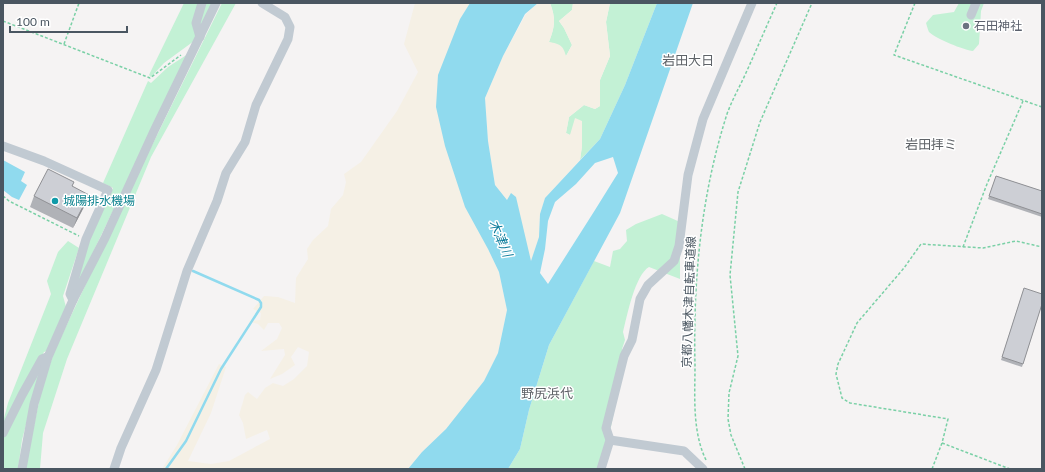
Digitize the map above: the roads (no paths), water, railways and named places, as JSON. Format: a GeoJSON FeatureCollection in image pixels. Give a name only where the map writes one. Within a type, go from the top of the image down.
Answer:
{"type":"FeatureCollection","features":[{"type":"Feature","properties":{"kind":"street"},"geometry":{"type":"LineString","coordinates":[[200,37],[196,24],[202,3]]}},
{"type":"Feature","properties":{"kind":"street"},"geometry":{"type":"LineString","coordinates":[[22,469],[34,404],[48,357],[73,300],[105,238],[154,131],[216,3]]}},
{"type":"Feature","properties":{"kind":"street"},"geometry":{"type":"LineString","coordinates":[[114,469],[120,448],[156,370],[187,270],[217,201],[226,173],[245,142],[256,105],[288,39],[290,27],[285,17],[262,3]]}},
{"type":"Feature","properties":{"kind":"street"},"geometry":{"type":"LineString","coordinates":[[601,469],[610,440],[606,428],[624,356],[632,340],[640,299],[648,285],[674,261],[679,246],[688,175],[703,119],[752,3]]}},
{"type":"Feature","properties":{"kind":"street"},"geometry":{"type":"LineString","coordinates":[[970,16],[976,3]]}},
{"type":"Feature","properties":{"kind":"street"},"geometry":{"type":"LineString","coordinates":[[3,146],[44,160],[108,190],[86,239],[70,294],[73,300]]}},
{"type":"Feature","properties":{"kind":"street"},"geometry":{"type":"LineString","coordinates":[[3,433],[42,359],[48,357]]}},
{"type":"Feature","properties":{"kind":"street"},"geometry":{"type":"LineString","coordinates":[[610,440],[684,451],[706,466]]}},
{"type":"Feature","properties":{"kind":"water","name":"木津川"},"geometry":{"type":"Polygon","coordinates":[[[470,3],[538,3],[525,14],[503,56],[485,98],[488,141],[495,185],[507,200],[511,193],[516,197],[531,261],[539,237],[540,214],[545,198],[600,139],[625,85],[657,3],[693,3],[620,213],[549,345],[529,410],[520,449],[508,469],[408,469],[422,452],[446,429],[484,381],[498,353],[507,310],[499,272],[465,207],[445,146],[436,107],[438,75],[460,19],[470,3]],[[613,157],[595,163],[576,184],[555,202],[548,221],[545,249],[540,273],[548,284],[595,210],[618,173],[613,157]]]}},
{"type":"Feature","properties":{"kind":"water"},"geometry":{"type":"Polygon","coordinates":[[[3,160],[25,172],[21,181],[27,185],[19,200],[3,190],[3,160]]]}},
{"type":"Feature","properties":{"kind":"waterway"},"geometry":{"type":"LineString","coordinates":[[166,469],[186,441],[221,369],[261,307],[259,300],[193,271]]}},
{"type":"Feature","properties":{"kind":"place","name":"石田神社"},"geometry":{"type":"Point","coordinates":[966,26]}},
{"type":"Feature","properties":{"kind":"place","name":"城陽排水機場"},"geometry":{"type":"Point","coordinates":[55,201]}},
{"type":"Feature","properties":{"kind":"district","name":"岩田大日"},"geometry":{"type":"Point","coordinates":[688,60]}},
{"type":"Feature","properties":{"kind":"district","name":"岩田拝ミ"},"geometry":{"type":"Point","coordinates":[931,144]}},
{"type":"Feature","properties":{"kind":"district","name":"野尻浜代"},"geometry":{"type":"Point","coordinates":[547,393]}}]}
